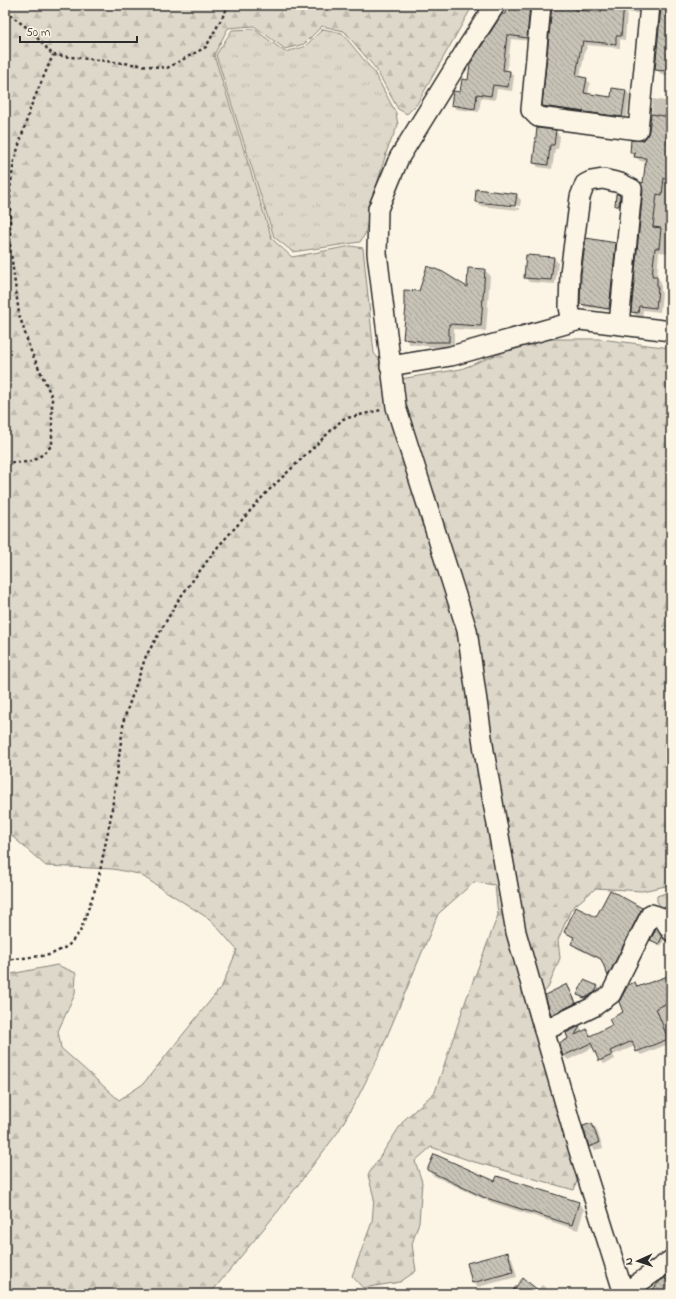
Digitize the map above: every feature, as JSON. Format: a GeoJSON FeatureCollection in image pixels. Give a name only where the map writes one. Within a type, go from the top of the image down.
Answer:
{"type":"FeatureCollection","features":[{"type":"Feature","properties":{"kind":"street"},"geometry":{"type":"LineString","coordinates":[[495,5],[466,48],[399,158],[378,209],[377,253],[390,366],[396,407],[467,630],[484,751],[516,932],[574,1135],[624,1294],[671,1260]]}},
{"type":"Feature","properties":{"kind":"street"},"geometry":{"type":"LineString","coordinates":[[541,5],[531,110],[538,117],[638,130],[650,5]]}},
{"type":"Feature","properties":{"kind":"street"},"geometry":{"type":"LineString","coordinates":[[572,322],[569,307],[570,273],[580,197],[585,184],[591,181],[603,179],[620,183],[632,189],[619,324]]}},
{"type":"Feature","properties":{"kind":"street"},"geometry":{"type":"LineString","coordinates":[[390,366],[451,356],[580,320],[671,331]]}},
{"type":"Feature","properties":{"kind":"street"},"geometry":{"type":"LineString","coordinates":[[544,1030],[593,1007],[611,994],[651,914],[663,918],[671,931]]}},
{"type":"Feature","properties":{"kind":"path"},"geometry":{"type":"LineString","coordinates":[[5,11],[30,30],[52,55],[168,68],[206,47],[229,5]]}},
{"type":"Feature","properties":{"kind":"path"},"geometry":{"type":"LineString","coordinates":[[5,462],[26,463],[40,458],[52,445],[52,397],[30,349],[19,314],[10,246],[10,196],[14,161],[30,106],[52,55]]}},
{"type":"Feature","properties":{"kind":"path"},"geometry":{"type":"LineString","coordinates":[[5,960],[50,955],[68,946],[80,932],[98,881],[111,816],[124,719],[146,656],[179,599],[216,549],[267,492],[343,419],[396,407]]}},
{"type":"Feature","properties":{"kind":"green space"},"geometry":{"type":"Polygon","coordinates":[[[5,5],[473,5],[417,104],[407,114],[398,109],[376,69],[344,31],[322,26],[304,44],[285,49],[254,26],[228,28],[214,55],[272,239],[292,257],[351,246],[363,248],[374,353],[394,380],[461,369],[536,339],[600,339],[671,348],[671,885],[642,891],[596,888],[571,909],[558,940],[560,958],[548,988],[527,1008],[578,1178],[574,1190],[471,1161],[431,1147],[415,1161],[422,1182],[419,1222],[412,1244],[416,1271],[400,1282],[363,1288],[352,1276],[372,1222],[374,1198],[368,1175],[404,1120],[435,1092],[467,997],[498,915],[495,885],[474,882],[438,914],[380,1053],[358,1097],[338,1132],[279,1210],[210,1294],[5,1294],[5,978],[11,974],[57,965],[76,973],[75,994],[58,1031],[61,1048],[119,1100],[143,1084],[222,986],[237,950],[211,920],[139,874],[113,869],[46,866],[5,830],[5,5]]]}},
{"type":"Feature","properties":{"kind":"green space"},"geometry":{"type":"Polygon","coordinates":[[[254,29],[285,52],[304,47],[323,29],[342,33],[374,72],[396,113],[398,125],[387,150],[365,234],[360,242],[293,252],[274,237],[216,55],[232,30],[254,29]]]}},
{"type":"Feature","properties":{"kind":"green space"},"geometry":{"type":"Polygon","coordinates":[[[671,891],[671,925],[657,901],[657,896],[671,891]]]}},
{"type":"Feature","properties":{"kind":"building"},"geometry":{"type":"Polygon","coordinates":[[[506,5],[530,5],[527,38],[507,35],[503,70],[510,71],[508,87],[493,85],[491,96],[477,94],[475,109],[451,105],[453,92],[460,92],[462,79],[468,80],[470,64],[502,14],[505,14],[506,5]]]}},
{"type":"Feature","properties":{"kind":"building"},"geometry":{"type":"Polygon","coordinates":[[[552,5],[576,5],[575,10],[601,12],[602,5],[624,5],[621,36],[616,36],[616,44],[583,41],[576,76],[587,78],[584,93],[611,97],[612,88],[626,90],[622,117],[542,106],[552,5]]]}},
{"type":"Feature","properties":{"kind":"building"},"geometry":{"type":"Polygon","coordinates":[[[661,8],[668,9],[667,17],[671,17],[671,54],[668,54],[666,71],[655,70],[661,8]]]}},
{"type":"Feature","properties":{"kind":"building"},"geometry":{"type":"Polygon","coordinates":[[[651,114],[671,117],[667,143],[671,144],[671,179],[664,178],[662,195],[657,194],[653,227],[661,228],[659,248],[655,248],[652,276],[657,276],[658,288],[656,308],[639,306],[638,313],[631,312],[643,190],[640,182],[643,183],[646,158],[634,157],[635,153],[630,153],[631,140],[644,140],[647,136],[651,114]]]}},
{"type":"Feature","properties":{"kind":"building"},"geometry":{"type":"Polygon","coordinates":[[[537,128],[556,130],[554,145],[550,145],[548,165],[533,163],[537,128]]]}},
{"type":"Feature","properties":{"kind":"building"},"geometry":{"type":"Polygon","coordinates":[[[476,189],[517,194],[515,206],[475,202],[476,189]]]}},
{"type":"Feature","properties":{"kind":"building"},"geometry":{"type":"Polygon","coordinates":[[[616,194],[620,195],[619,206],[615,206],[616,194]]]}},
{"type":"Feature","properties":{"kind":"building"},"geometry":{"type":"Polygon","coordinates":[[[586,238],[616,243],[609,309],[580,304],[581,274],[586,238]]]}},
{"type":"Feature","properties":{"kind":"building"},"geometry":{"type":"Polygon","coordinates":[[[526,255],[554,257],[551,280],[524,278],[526,255]]]}},
{"type":"Feature","properties":{"kind":"building"},"geometry":{"type":"Polygon","coordinates":[[[427,266],[443,272],[467,287],[468,268],[485,269],[481,326],[449,324],[449,342],[427,342],[403,339],[406,306],[404,306],[404,290],[419,291],[427,266]]]}},
{"type":"Feature","properties":{"kind":"building"},"geometry":{"type":"Polygon","coordinates":[[[610,890],[642,908],[608,976],[601,959],[571,944],[574,937],[564,932],[576,907],[596,917],[610,890]]]}},
{"type":"Feature","properties":{"kind":"building"},"geometry":{"type":"Polygon","coordinates":[[[656,930],[662,937],[659,944],[650,940],[656,930]]]}},
{"type":"Feature","properties":{"kind":"building"},"geometry":{"type":"Polygon","coordinates":[[[671,975],[671,1001],[656,1008],[668,1039],[636,1052],[632,1041],[610,1051],[612,1055],[599,1061],[591,1043],[563,1056],[559,1043],[568,1039],[566,1033],[580,1026],[575,1035],[587,1029],[590,1036],[612,1025],[609,1019],[623,1012],[619,1002],[628,985],[635,982],[637,987],[671,975]]]}},
{"type":"Feature","properties":{"kind":"building"},"geometry":{"type":"Polygon","coordinates":[[[584,980],[598,986],[595,992],[585,998],[577,995],[584,980]]]}},
{"type":"Feature","properties":{"kind":"building"},"geometry":{"type":"Polygon","coordinates":[[[567,984],[576,1003],[551,1015],[545,995],[567,984]]]}},
{"type":"Feature","properties":{"kind":"building"},"geometry":{"type":"Polygon","coordinates":[[[592,1123],[599,1143],[589,1147],[583,1126],[592,1123]]]}},
{"type":"Feature","properties":{"kind":"building"},"geometry":{"type":"Polygon","coordinates":[[[434,1154],[495,1181],[497,1176],[579,1202],[572,1225],[483,1197],[427,1170],[434,1154]]]}},
{"type":"Feature","properties":{"kind":"building"},"geometry":{"type":"Polygon","coordinates":[[[508,1252],[513,1272],[472,1283],[467,1263],[508,1252]]]}},
{"type":"Feature","properties":{"kind":"building"},"geometry":{"type":"Polygon","coordinates":[[[523,1278],[543,1294],[510,1294],[523,1278]]]}},
{"type":"Feature","properties":{"kind":"building"},"geometry":{"type":"Polygon","coordinates":[[[665,1278],[671,1283],[671,1294],[649,1294],[660,1281],[665,1278]]]}}]}
